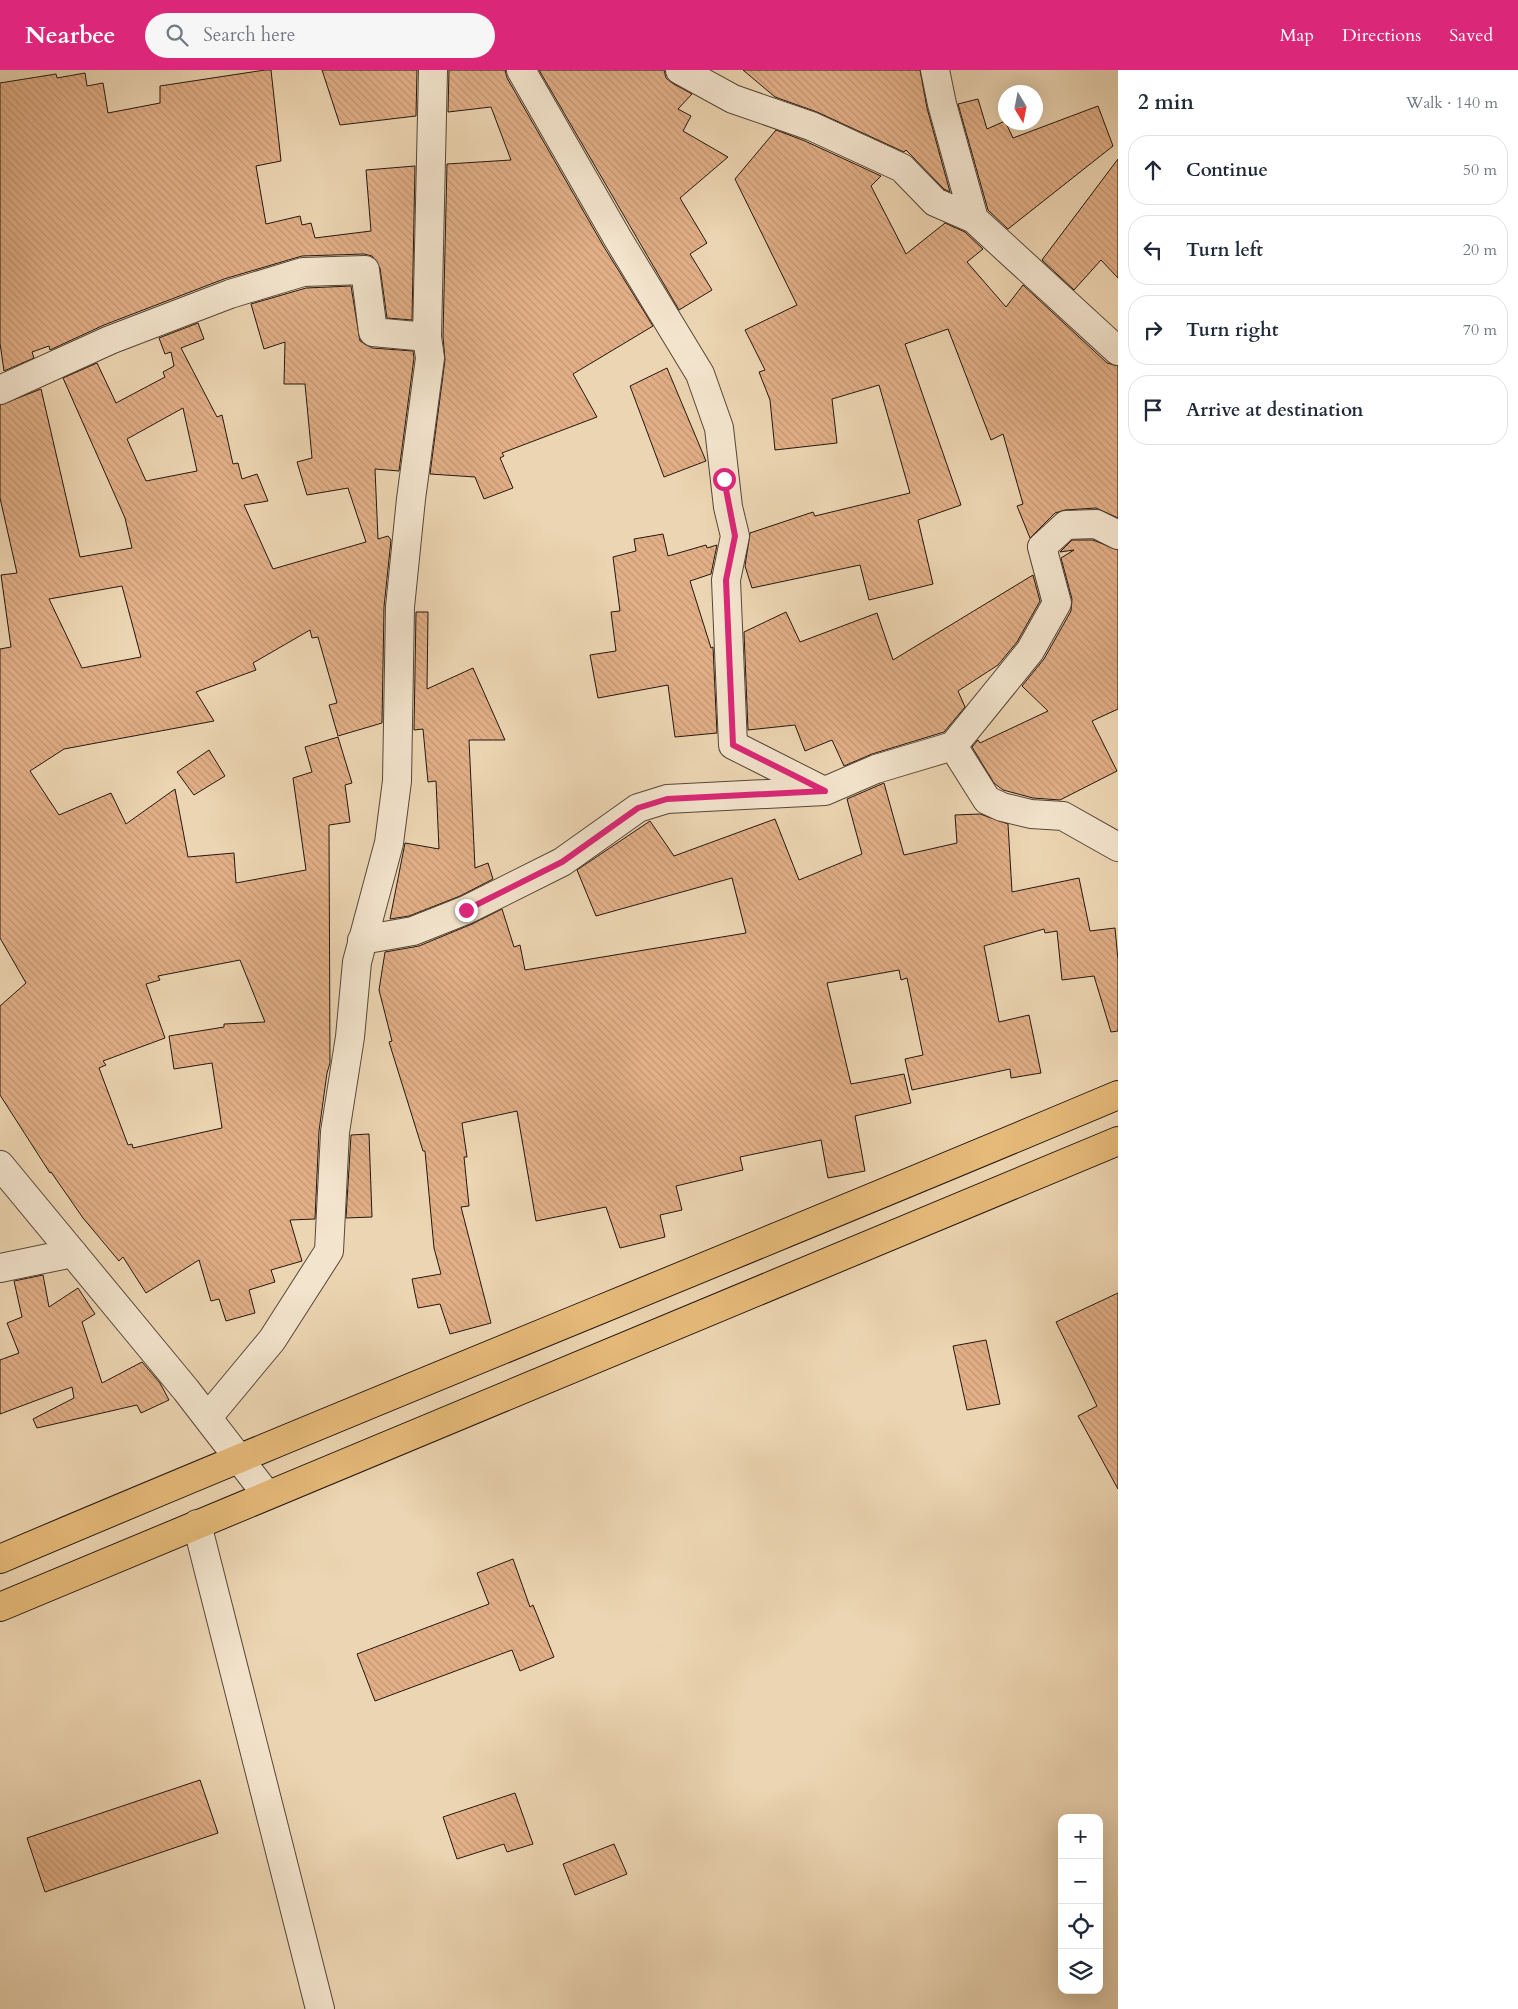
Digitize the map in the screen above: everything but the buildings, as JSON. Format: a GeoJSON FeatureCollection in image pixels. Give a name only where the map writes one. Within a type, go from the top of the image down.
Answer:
{"type":"FeatureCollection","features":[{"type":"Feature","properties":{"kind":"main road"},"geometry":{"type":"LineString","coordinates":[[0,1559],[239,1457],[846,1210],[1118,1095]]}},
{"type":"Feature","properties":{"kind":"main road"},"geometry":{"type":"LineString","coordinates":[[0,1607],[1118,1140]]}},
{"type":"Feature","properties":{"kind":"street"},"geometry":{"type":"LineString","coordinates":[[208,1417],[272,1340],[329,1251],[335,1132],[362,940],[389,843],[396,781],[400,607],[411,499],[430,358],[427,337],[433,70]]}},
{"type":"Feature","properties":{"kind":"street"},"geometry":{"type":"LineString","coordinates":[[521,70],[618,239],[700,374],[719,428],[728,508],[735,536],[726,580],[733,745],[825,791]]}},
{"type":"Feature","properties":{"kind":"street"},"geometry":{"type":"LineString","coordinates":[[680,70],[732,99],[810,126],[902,168],[935,202],[974,219],[1118,351]]}},
{"type":"Feature","properties":{"kind":"street"},"geometry":{"type":"LineString","coordinates":[[935,70],[942,104],[974,219]]}},
{"type":"Feature","properties":{"kind":"street"},"geometry":{"type":"LineString","coordinates":[[0,390],[110,340],[230,294],[303,272],[365,270],[373,332],[427,337]]}},
{"type":"Feature","properties":{"kind":"street"},"geometry":{"type":"LineString","coordinates":[[362,940],[412,931],[466,910],[562,862],[638,808],[667,799],[825,791],[876,769],[953,746],[1030,651],[1057,603],[1042,548],[1066,525],[1096,524],[1118,535]]}},
{"type":"Feature","properties":{"kind":"street"},"geometry":{"type":"LineString","coordinates":[[953,746],[987,800],[1002,807],[1030,814],[1063,816],[1118,847]]}},
{"type":"Feature","properties":{"kind":"street"},"geometry":{"type":"LineString","coordinates":[[0,1165],[208,1417],[267,1494]]}},
{"type":"Feature","properties":{"kind":"street"},"geometry":{"type":"LineString","coordinates":[[0,1268],[73,1253]]}},
{"type":"Feature","properties":{"kind":"street"},"geometry":{"type":"LineString","coordinates":[[197,1524],[320,2009]]}},
{"type":"Feature","properties":{"kind":"route"},"geometry":{"type":"LineString","coordinates":[[466,910],[562,862],[638,808],[667,799],[825,791],[733,745],[726,580],[735,536],[728,508],[724,479]]}}]}
